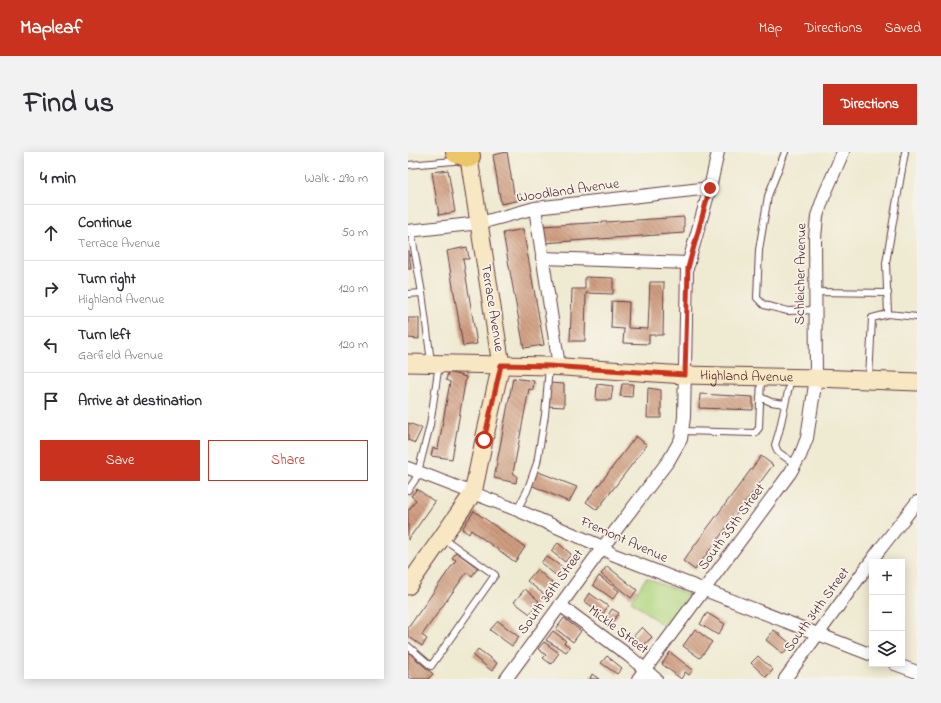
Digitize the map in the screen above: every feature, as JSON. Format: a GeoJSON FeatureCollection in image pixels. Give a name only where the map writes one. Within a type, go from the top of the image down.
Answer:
{"type":"FeatureCollection","features":[{"type":"Feature","properties":{"kind":"street","name":"South 36th Street"},"geometry":{"type":"LineString","coordinates":[[506,679],[669,460],[680,439],[684,417],[688,268],[710,188],[718,152]]}},
{"type":"Feature","properties":{"kind":"street","name":"Schleicher Avenue"},"geometry":{"type":"LineString","coordinates":[[816,378],[815,238],[817,216],[843,152]]}},
{"type":"Feature","properties":{"kind":"street","name":"Terrace Avenue"},"geometry":{"type":"LineString","coordinates":[[408,586],[473,493],[501,365],[480,223],[465,153]]}},
{"type":"Feature","properties":{"kind":"street","name":"Woodland Avenue"},"geometry":{"type":"LineString","coordinates":[[410,231],[480,223],[535,208],[710,188]]}},
{"type":"Feature","properties":{"kind":"street"},"geometry":{"type":"LineString","coordinates":[[535,208],[554,366]]}},
{"type":"Feature","properties":{"kind":"street"},"geometry":{"type":"LineString","coordinates":[[542,258],[689,263]]}},
{"type":"Feature","properties":{"kind":"street","name":"Highland Avenue"},"geometry":{"type":"LineString","coordinates":[[408,363],[554,366],[685,375],[917,382]]}},
{"type":"Feature","properties":{"kind":"street","name":"South 35th Street"},"geometry":{"type":"LineString","coordinates":[[641,674],[796,464],[807,438],[816,378]]}},
{"type":"Feature","properties":{"kind":"street","name":"Fremont Avenue"},"geometry":{"type":"LineString","coordinates":[[413,470],[517,510],[603,547],[612,554],[869,654]]}},
{"type":"Feature","properties":{"kind":"street","name":"South 34th Street"},"geometry":{"type":"LineString","coordinates":[[785,679],[880,549],[917,502]]}},
{"type":"Feature","properties":{"kind":"street","name":"Mickle Street"},"geometry":{"type":"LineString","coordinates":[[560,605],[629,656],[641,674],[656,679]]}},
{"type":"Feature","properties":{"kind":"street"},"geometry":{"type":"LineString","coordinates":[[903,667],[917,672]]}},
{"type":"Feature","properties":{"kind":"lane"},"geometry":{"type":"LineString","coordinates":[[785,152],[768,196],[759,250],[757,298],[764,305],[788,311],[815,310]]}},
{"type":"Feature","properties":{"kind":"lane"},"geometry":{"type":"LineString","coordinates":[[888,314],[886,263],[905,152]]}},
{"type":"Feature","properties":{"kind":"lane"},"geometry":{"type":"LineString","coordinates":[[408,165],[454,161],[465,153]]}},
{"type":"Feature","properties":{"kind":"lane"},"geometry":{"type":"LineString","coordinates":[[408,490],[415,480],[413,470],[430,425],[435,363],[410,231]]}},
{"type":"Feature","properties":{"kind":"lane"},"geometry":{"type":"LineString","coordinates":[[815,292],[888,293]]}},
{"type":"Feature","properties":{"kind":"lane"},"geometry":{"type":"LineString","coordinates":[[408,294],[422,294]]}},
{"type":"Feature","properties":{"kind":"lane"},"geometry":{"type":"LineString","coordinates":[[869,380],[872,318],[888,314],[917,317]]}},
{"type":"Feature","properties":{"kind":"lane"},"geometry":{"type":"LineString","coordinates":[[517,510],[527,491],[537,463],[554,366]]}},
{"type":"Feature","properties":{"kind":"lane"},"geometry":{"type":"LineString","coordinates":[[682,431],[755,433],[760,428],[761,377]]}},
{"type":"Feature","properties":{"kind":"lane"},"geometry":{"type":"LineString","coordinates":[[791,378],[775,445],[778,452],[796,464]]}},
{"type":"Feature","properties":{"kind":"lane"},"geometry":{"type":"LineString","coordinates":[[760,397],[771,402],[786,404]]}},
{"type":"Feature","properties":{"kind":"lane"},"geometry":{"type":"LineString","coordinates":[[408,646],[430,666],[495,575],[442,537]]}},
{"type":"Feature","properties":{"kind":"green space"},"geometry":{"type":"Polygon","coordinates":[[[646,578],[690,595],[665,627],[631,601],[646,578]]]}},
{"type":"Feature","properties":{"kind":"building"},"geometry":{"type":"Polygon","coordinates":[[[507,152],[514,194],[520,194],[521,200],[501,204],[493,155],[507,152]]]}},
{"type":"Feature","properties":{"kind":"building"},"geometry":{"type":"Polygon","coordinates":[[[448,170],[455,212],[439,215],[432,172],[448,170]]]}},
{"type":"Feature","properties":{"kind":"building"},"geometry":{"type":"Polygon","coordinates":[[[684,217],[684,233],[544,243],[542,226],[684,217]]]}},
{"type":"Feature","properties":{"kind":"building"},"geometry":{"type":"Polygon","coordinates":[[[523,229],[544,345],[524,348],[503,233],[523,229]]]}},
{"type":"Feature","properties":{"kind":"building"},"geometry":{"type":"Polygon","coordinates":[[[467,247],[469,259],[463,259],[477,344],[463,346],[447,251],[467,247]]]}},
{"type":"Feature","properties":{"kind":"building"},"geometry":{"type":"Polygon","coordinates":[[[409,251],[411,269],[408,269],[409,251]]]}},
{"type":"Feature","properties":{"kind":"building"},"geometry":{"type":"Polygon","coordinates":[[[585,277],[613,278],[613,294],[586,293],[585,341],[570,341],[572,289],[585,289],[585,277]]]}},
{"type":"Feature","properties":{"kind":"building"},"geometry":{"type":"Polygon","coordinates":[[[650,282],[664,282],[663,335],[649,335],[649,344],[623,343],[624,329],[611,328],[612,301],[629,302],[628,328],[648,329],[650,282]]]}},
{"type":"Feature","properties":{"kind":"building"},"geometry":{"type":"Polygon","coordinates":[[[408,318],[419,318],[419,339],[408,338],[408,318]]]}},
{"type":"Feature","properties":{"kind":"building"},"geometry":{"type":"Polygon","coordinates":[[[448,372],[466,377],[452,459],[431,456],[433,448],[438,449],[450,382],[446,380],[448,372]]]}},
{"type":"Feature","properties":{"kind":"building"},"geometry":{"type":"Polygon","coordinates":[[[513,378],[534,381],[533,390],[529,389],[513,473],[517,476],[516,483],[494,478],[513,378]]]}},
{"type":"Feature","properties":{"kind":"building"},"geometry":{"type":"Polygon","coordinates":[[[549,383],[564,384],[564,407],[547,406],[549,383]]]}},
{"type":"Feature","properties":{"kind":"building"},"geometry":{"type":"Polygon","coordinates":[[[597,384],[613,386],[611,400],[596,400],[597,384]]]}},
{"type":"Feature","properties":{"kind":"building"},"geometry":{"type":"Polygon","coordinates":[[[622,384],[633,384],[632,397],[620,396],[622,384]]]}},
{"type":"Feature","properties":{"kind":"building"},"geometry":{"type":"Polygon","coordinates":[[[648,388],[661,390],[661,418],[647,418],[648,388]]]}},
{"type":"Feature","properties":{"kind":"building"},"geometry":{"type":"Polygon","coordinates":[[[700,394],[753,397],[753,410],[699,408],[700,394]]]}},
{"type":"Feature","properties":{"kind":"building"},"geometry":{"type":"Polygon","coordinates":[[[408,423],[422,428],[415,443],[408,440],[408,423]]]}},
{"type":"Feature","properties":{"kind":"building"},"geometry":{"type":"Polygon","coordinates":[[[636,436],[647,445],[597,510],[586,502],[636,436]]]}},
{"type":"Feature","properties":{"kind":"building"},"geometry":{"type":"Polygon","coordinates":[[[761,456],[773,465],[695,570],[683,561],[761,456]]]}},
{"type":"Feature","properties":{"kind":"building"},"geometry":{"type":"Polygon","coordinates":[[[536,471],[577,487],[569,502],[531,485],[536,471]]]}},
{"type":"Feature","properties":{"kind":"building"},"geometry":{"type":"Polygon","coordinates":[[[417,489],[435,502],[408,540],[408,511],[416,500],[411,496],[417,489]]]}},
{"type":"Feature","properties":{"kind":"building"},"geometry":{"type":"Polygon","coordinates":[[[474,511],[525,547],[515,562],[471,530],[469,534],[462,529],[474,511]]]}},
{"type":"Feature","properties":{"kind":"building"},"geometry":{"type":"Polygon","coordinates":[[[558,543],[571,554],[565,562],[551,551],[558,543]]]}},
{"type":"Feature","properties":{"kind":"building"},"geometry":{"type":"Polygon","coordinates":[[[456,552],[478,568],[472,576],[467,572],[422,635],[427,639],[422,646],[408,636],[408,628],[456,560],[452,558],[456,552]]]}},
{"type":"Feature","properties":{"kind":"building"},"geometry":{"type":"Polygon","coordinates":[[[546,556],[565,569],[558,577],[541,563],[546,556]]]}},
{"type":"Feature","properties":{"kind":"building"},"geometry":{"type":"Polygon","coordinates":[[[607,566],[637,590],[631,598],[601,574],[607,566]]]}},
{"type":"Feature","properties":{"kind":"building"},"geometry":{"type":"Polygon","coordinates":[[[537,569],[553,584],[545,595],[527,581],[537,569]]]}},
{"type":"Feature","properties":{"kind":"building"},"geometry":{"type":"Polygon","coordinates":[[[599,576],[619,591],[613,599],[593,585],[599,576]]]}},
{"type":"Feature","properties":{"kind":"building"},"geometry":{"type":"Polygon","coordinates":[[[525,589],[539,601],[530,614],[514,602],[525,589]]]}},
{"type":"Feature","properties":{"kind":"building"},"geometry":{"type":"Polygon","coordinates":[[[589,593],[608,606],[603,614],[584,601],[589,593]]]}},
{"type":"Feature","properties":{"kind":"building"},"geometry":{"type":"Polygon","coordinates":[[[612,609],[619,613],[610,626],[604,622],[612,609]]]}},
{"type":"Feature","properties":{"kind":"building"},"geometry":{"type":"Polygon","coordinates":[[[707,613],[725,624],[718,635],[700,624],[707,613]]]}},
{"type":"Feature","properties":{"kind":"building"},"geometry":{"type":"Polygon","coordinates":[[[564,618],[581,631],[573,642],[556,629],[564,618]]]}},
{"type":"Feature","properties":{"kind":"building"},"geometry":{"type":"Polygon","coordinates":[[[498,621],[519,637],[512,646],[490,630],[498,621]]]}},
{"type":"Feature","properties":{"kind":"building"},"geometry":{"type":"Polygon","coordinates":[[[642,627],[652,637],[640,649],[630,640],[642,627]]]}},
{"type":"Feature","properties":{"kind":"building"},"geometry":{"type":"Polygon","coordinates":[[[695,629],[712,642],[700,658],[683,646],[695,629]]]}},
{"type":"Feature","properties":{"kind":"building"},"geometry":{"type":"Polygon","coordinates":[[[774,630],[791,644],[783,654],[766,640],[774,630]]]}},
{"type":"Feature","properties":{"kind":"building"},"geometry":{"type":"Polygon","coordinates":[[[553,631],[566,641],[564,643],[570,647],[566,652],[546,640],[553,631]]]}},
{"type":"Feature","properties":{"kind":"building"},"geometry":{"type":"Polygon","coordinates":[[[544,642],[559,653],[551,664],[543,658],[546,655],[538,649],[544,642]]]}},
{"type":"Feature","properties":{"kind":"building"},"geometry":{"type":"Polygon","coordinates":[[[478,649],[497,663],[492,671],[473,656],[478,649]]]}},
{"type":"Feature","properties":{"kind":"building"},"geometry":{"type":"Polygon","coordinates":[[[408,652],[433,674],[428,679],[410,679],[408,677],[408,652]]]}},
{"type":"Feature","properties":{"kind":"building"},"geometry":{"type":"Polygon","coordinates":[[[670,652],[693,670],[689,675],[685,672],[681,679],[662,664],[670,652]]]}},
{"type":"Feature","properties":{"kind":"building"},"geometry":{"type":"Polygon","coordinates":[[[607,656],[622,668],[617,674],[601,663],[607,656]]]}},
{"type":"Feature","properties":{"kind":"building"},"geometry":{"type":"Polygon","coordinates":[[[758,656],[773,670],[766,677],[751,663],[758,656]]]}},
{"type":"Feature","properties":{"kind":"building"},"geometry":{"type":"Polygon","coordinates":[[[592,674],[599,679],[590,679],[592,674]]]}},
{"type":"Feature","properties":{"kind":"route"},"geometry":{"type":"LineString","coordinates":[[484,440],[501,365],[549,366],[685,375],[688,268],[710,188]]}}]}
